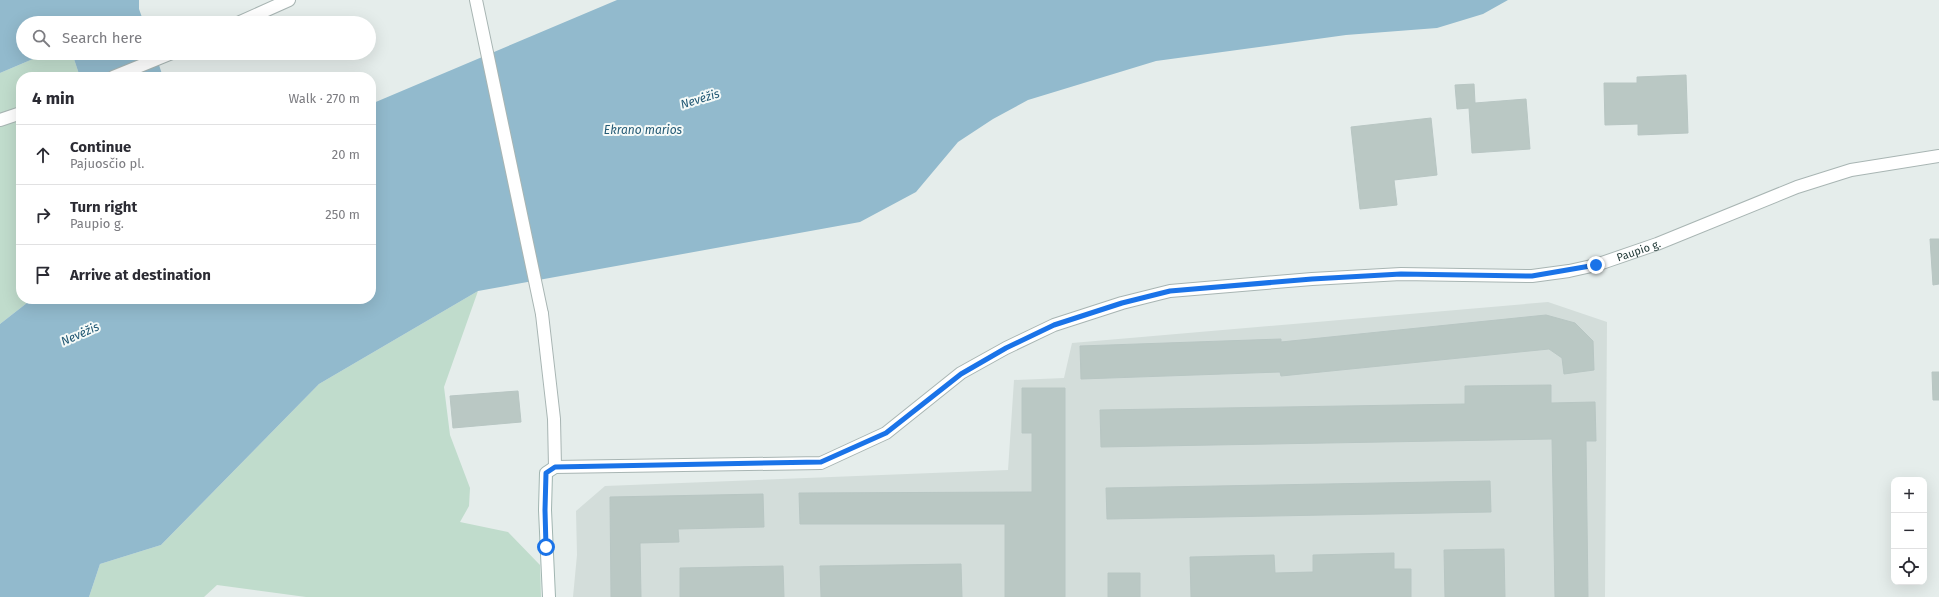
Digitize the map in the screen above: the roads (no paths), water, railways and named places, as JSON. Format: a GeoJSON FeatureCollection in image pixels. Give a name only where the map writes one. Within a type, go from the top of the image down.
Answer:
{"type":"FeatureCollection","features":[{"type":"Feature","properties":{"kind":"street"},"geometry":{"type":"LineString","coordinates":[[254,16],[289,0]]}},
{"type":"Feature","properties":{"kind":"street"},"geometry":{"type":"LineString","coordinates":[[476,0],[542,314],[554,419],[555,467],[546,473],[545,510],[549,597]]}},
{"type":"Feature","properties":{"kind":"street"},"geometry":{"type":"LineString","coordinates":[[125,72],[154,60]]}},
{"type":"Feature","properties":{"kind":"street"},"geometry":{"type":"LineString","coordinates":[[0,120],[16,114]]}},
{"type":"Feature","properties":{"kind":"street","name":"Paupio g."},"geometry":{"type":"LineString","coordinates":[[555,467],[821,462],[886,433],[961,374],[1006,348],[1054,325],[1122,303],[1170,291],[1312,279],[1401,274],[1532,276],[1569,271],[1596,265],[1657,244],[1797,187],[1851,170],[1939,156]]}},
{"type":"Feature","properties":{"kind":"water"},"geometry":{"type":"Polygon","coordinates":[[[0,0],[139,0],[139,9],[142,16],[16,16],[16,60],[31,60],[0,73],[0,0]]]}},
{"type":"Feature","properties":{"kind":"water","name":"Ekrano marios"},"geometry":{"type":"Polygon","coordinates":[[[617,0],[1508,0],[1483,14],[1437,28],[1346,35],[1156,61],[1028,100],[993,119],[958,142],[916,192],[860,222],[478,291],[319,384],[161,545],[100,564],[89,597],[0,597],[0,324],[26,304],[376,304],[376,102],[617,0]]]}},
{"type":"Feature","properties":{"kind":"water"},"geometry":{"type":"Polygon","coordinates":[[[74,60],[157,60],[161,72],[78,72],[74,60]]]}},
{"type":"Feature","properties":{"kind":"water label","name":"Nevėžis"},"geometry":{"type":"Point","coordinates":[700,99]}},
{"type":"Feature","properties":{"kind":"water label","name":"Nevėžis"},"geometry":{"type":"Point","coordinates":[80,334]}}]}
